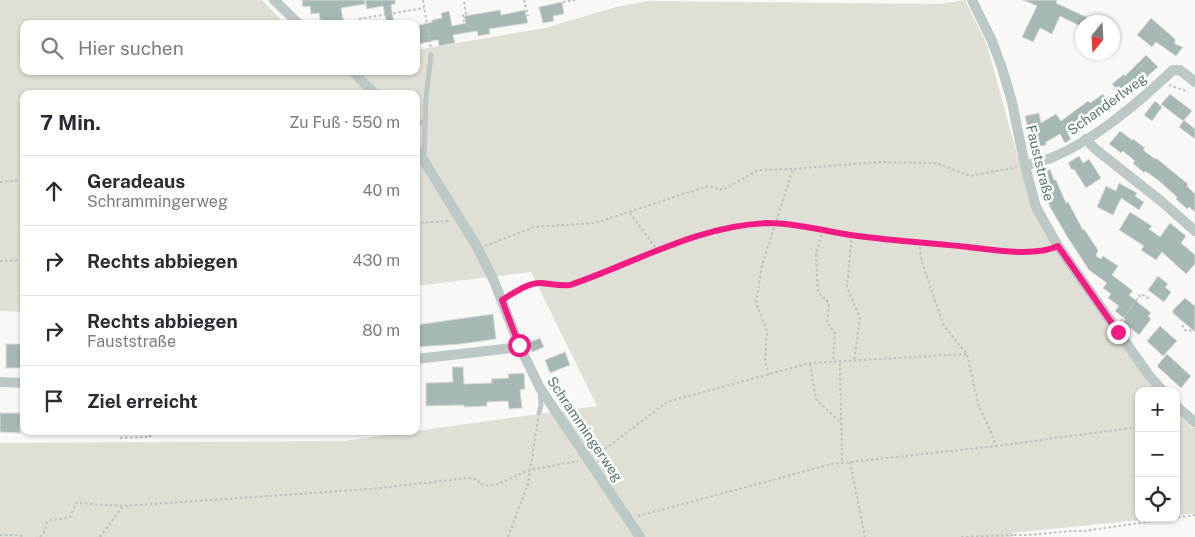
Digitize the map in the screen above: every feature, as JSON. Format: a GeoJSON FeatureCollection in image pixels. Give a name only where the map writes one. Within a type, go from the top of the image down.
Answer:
{"type":"FeatureCollection","features":[{"type":"Feature","properties":{"kind":"street"},"geometry":{"type":"LineString","coordinates":[[274,0],[295,20]]}},
{"type":"Feature","properties":{"kind":"street","name":"Fauststraße"},"geometry":{"type":"LineString","coordinates":[[972,0],[992,41],[1002,68],[1012,102],[1024,166],[1036,207],[1058,246],[1148,374],[1159,387]]}},
{"type":"Feature","properties":{"kind":"street","name":"Schanderlweg"},"geometry":{"type":"LineString","coordinates":[[1024,166],[1051,158],[1086,138],[1124,112],[1173,70],[1180,70],[1192,86]]}},
{"type":"Feature","properties":{"kind":"street"},"geometry":{"type":"LineString","coordinates":[[356,75],[371,90]]}},
{"type":"Feature","properties":{"kind":"street"},"geometry":{"type":"LineString","coordinates":[[1086,138],[1094,148],[1161,201],[1195,231]]}},
{"type":"Feature","properties":{"kind":"street","name":"Schrammingerweg"},"geometry":{"type":"LineString","coordinates":[[420,154],[478,249],[502,300],[519,345],[540,388],[546,405],[590,462],[640,537]]}},
{"type":"Feature","properties":{"kind":"street"},"geometry":{"type":"LineString","coordinates":[[420,359],[512,348],[519,345]]}},
{"type":"Feature","properties":{"kind":"street"},"geometry":{"type":"LineString","coordinates":[[0,382],[20,383]]}},
{"type":"Feature","properties":{"kind":"street"},"geometry":{"type":"LineString","coordinates":[[1180,409],[1195,422]]}},
{"type":"Feature","properties":{"kind":"lane"},"geometry":{"type":"LineString","coordinates":[[424,159],[431,55]]}},
{"type":"Feature","properties":{"kind":"lane"},"geometry":{"type":"LineString","coordinates":[[420,123],[425,122]]}},
{"type":"Feature","properties":{"kind":"lane"},"geometry":{"type":"LineString","coordinates":[[539,413],[546,405]]}},
{"type":"Feature","properties":{"kind":"path"},"geometry":{"type":"LineString","coordinates":[[423,0],[431,55]]}},
{"type":"Feature","properties":{"kind":"path"},"geometry":{"type":"LineString","coordinates":[[464,0],[466,14],[463,15],[464,22]]}},
{"type":"Feature","properties":{"kind":"path"},"geometry":{"type":"LineString","coordinates":[[524,0],[528,16]]}},
{"type":"Feature","properties":{"kind":"path"},"geometry":{"type":"LineString","coordinates":[[563,2],[575,0]]}},
{"type":"Feature","properties":{"kind":"path"},"geometry":{"type":"LineString","coordinates":[[360,19],[424,8]]}},
{"type":"Feature","properties":{"kind":"path"},"geometry":{"type":"LineString","coordinates":[[1161,82],[1186,90],[1192,86]]}},
{"type":"Feature","properties":{"kind":"path"},"geometry":{"type":"LineString","coordinates":[[478,249],[534,227],[595,223],[708,186],[723,190],[758,170],[880,162],[936,162],[970,176],[1024,166]]}},
{"type":"Feature","properties":{"kind":"path"},"geometry":{"type":"LineString","coordinates":[[769,375],[765,361],[767,331],[756,303],[762,266],[792,169]]}},
{"type":"Feature","properties":{"kind":"path"},"geometry":{"type":"LineString","coordinates":[[0,182],[20,180]]}},
{"type":"Feature","properties":{"kind":"path"},"geometry":{"type":"LineString","coordinates":[[629,212],[658,251]]}},
{"type":"Feature","properties":{"kind":"path"},"geometry":{"type":"LineString","coordinates":[[420,223],[460,220]]}},
{"type":"Feature","properties":{"kind":"path"},"geometry":{"type":"LineString","coordinates":[[502,300],[532,284],[570,285],[699,236],[741,225],[790,224],[852,235],[991,250],[1051,250],[1058,246]]}},
{"type":"Feature","properties":{"kind":"path"},"geometry":{"type":"LineString","coordinates":[[823,230],[816,255],[818,292],[829,303],[827,322],[835,333],[833,362]]}},
{"type":"Feature","properties":{"kind":"path"},"geometry":{"type":"LineString","coordinates":[[852,235],[847,287],[860,318],[854,361]]}},
{"type":"Feature","properties":{"kind":"path"},"geometry":{"type":"LineString","coordinates":[[919,242],[922,263],[944,326],[967,354],[978,408],[996,446]]}},
{"type":"Feature","properties":{"kind":"path"},"geometry":{"type":"LineString","coordinates":[[0,261],[20,260]]}},
{"type":"Feature","properties":{"kind":"path"},"geometry":{"type":"LineString","coordinates":[[1118,332],[1120,323],[1141,294],[1150,299]]}},
{"type":"Feature","properties":{"kind":"path"},"geometry":{"type":"LineString","coordinates":[[1182,325],[1188,331],[1195,326]]}},
{"type":"Feature","properties":{"kind":"path"},"geometry":{"type":"LineString","coordinates":[[40,537],[44,533],[47,522],[70,517],[76,503],[123,506],[371,489],[468,478],[477,480],[480,484],[491,486],[508,481],[518,474],[531,470],[602,460],[605,449],[667,402],[810,364],[967,354]]}},
{"type":"Feature","properties":{"kind":"path"},"geometry":{"type":"LineString","coordinates":[[840,362],[842,463]]}},
{"type":"Feature","properties":{"kind":"path"},"geometry":{"type":"LineString","coordinates":[[810,364],[816,399],[841,423]]}},
{"type":"Feature","properties":{"kind":"path"},"geometry":{"type":"LineString","coordinates":[[508,537],[524,498],[531,470],[539,413]]}},
{"type":"Feature","properties":{"kind":"path"},"geometry":{"type":"LineString","coordinates":[[628,518],[832,464],[996,446],[1135,428]]}},
{"type":"Feature","properties":{"kind":"path"},"geometry":{"type":"LineString","coordinates":[[120,438],[150,437],[150,435]]}},
{"type":"Feature","properties":{"kind":"path"},"geometry":{"type":"LineString","coordinates":[[850,462],[865,537]]}},
{"type":"Feature","properties":{"kind":"path"},"geometry":{"type":"LineString","coordinates":[[100,537],[123,506]]}},
{"type":"Feature","properties":{"kind":"path"},"geometry":{"type":"LineString","coordinates":[[961,537],[1030,536],[1070,530],[1084,531],[1195,515]]}},
{"type":"Feature","properties":{"kind":"path"},"geometry":{"type":"LineString","coordinates":[[0,535],[19,535],[24,537]]}},
{"type":"Feature","properties":{"kind":"shaded area"},"geometry":{"type":"Polygon","coordinates":[[[0,0],[262,0],[281,20],[20,20],[20,75],[420,75],[420,49],[545,28],[616,7],[648,1],[939,4],[965,0],[987,45],[1027,191],[1137,367],[1153,387],[1135,387],[1135,521],[1012,533],[1012,537],[0,537],[0,443],[344,441],[387,435],[420,435],[420,430],[597,406],[531,272],[420,286],[420,90],[20,90],[20,312],[0,311],[0,0]]]}},
{"type":"Feature","properties":{"kind":"shaded area"},"geometry":{"type":"Polygon","coordinates":[[[1180,417],[1195,428],[1195,513],[1180,515],[1180,417]]]}},
{"type":"Feature","properties":{"kind":"building"},"geometry":{"type":"Polygon","coordinates":[[[302,0],[364,0],[365,4],[341,8],[343,20],[320,20],[319,13],[311,14],[310,6],[303,7],[302,0]]]}},
{"type":"Feature","properties":{"kind":"building"},"geometry":{"type":"Polygon","coordinates":[[[365,0],[395,0],[395,4],[391,5],[393,20],[386,20],[383,6],[367,9],[365,0]]]}},
{"type":"Feature","properties":{"kind":"building"},"geometry":{"type":"Polygon","coordinates":[[[1023,0],[1057,0],[1056,3],[1082,15],[1075,15],[1075,24],[1060,16],[1052,34],[1040,28],[1033,42],[1022,37],[1037,6],[1023,0]]]}},
{"type":"Feature","properties":{"kind":"building"},"geometry":{"type":"Polygon","coordinates":[[[562,2],[564,14],[553,16],[554,21],[543,23],[539,7],[562,2]]]}},
{"type":"Feature","properties":{"kind":"building"},"geometry":{"type":"Polygon","coordinates":[[[500,10],[501,15],[525,10],[528,23],[489,29],[490,34],[478,36],[477,31],[453,35],[455,43],[439,46],[438,40],[436,40],[420,44],[420,25],[442,18],[441,13],[449,11],[452,26],[466,23],[464,16],[500,10]]]}},
{"type":"Feature","properties":{"kind":"building"},"geometry":{"type":"Polygon","coordinates":[[[1151,18],[1175,39],[1175,44],[1183,47],[1176,56],[1156,42],[1152,47],[1137,35],[1151,18]]]}},
{"type":"Feature","properties":{"kind":"building"},"geometry":{"type":"Polygon","coordinates":[[[1146,55],[1158,67],[1124,97],[1112,84],[1124,74],[1125,76],[1146,55]]]}},
{"type":"Feature","properties":{"kind":"building"},"geometry":{"type":"Polygon","coordinates":[[[1103,94],[1112,107],[1080,127],[1078,124],[1067,133],[1071,139],[1065,143],[1060,134],[1046,142],[1046,145],[1032,148],[1025,116],[1039,113],[1041,123],[1056,114],[1061,121],[1088,101],[1090,103],[1103,94]]]}},
{"type":"Feature","properties":{"kind":"building"},"geometry":{"type":"Polygon","coordinates":[[[1170,94],[1192,111],[1183,121],[1161,104],[1170,94]]]}},
{"type":"Feature","properties":{"kind":"building"},"geometry":{"type":"Polygon","coordinates":[[[1155,101],[1162,107],[1152,121],[1144,115],[1155,101]]]}},
{"type":"Feature","properties":{"kind":"building"},"geometry":{"type":"Polygon","coordinates":[[[1184,120],[1195,129],[1195,139],[1179,127],[1184,120]]]}},
{"type":"Feature","properties":{"kind":"building"},"geometry":{"type":"Polygon","coordinates":[[[1120,131],[1145,148],[1143,150],[1188,184],[1187,186],[1195,194],[1195,212],[1189,207],[1187,209],[1158,180],[1145,171],[1144,173],[1133,163],[1135,161],[1123,151],[1121,153],[1109,144],[1120,131]]]}},
{"type":"Feature","properties":{"kind":"building"},"geometry":{"type":"Polygon","coordinates":[[[1079,156],[1083,163],[1089,159],[1101,178],[1086,188],[1068,163],[1079,156]]]}},
{"type":"Feature","properties":{"kind":"building"},"geometry":{"type":"Polygon","coordinates":[[[1050,169],[1066,203],[1068,202],[1083,230],[1098,250],[1096,256],[1101,259],[1103,256],[1118,266],[1112,275],[1133,291],[1129,295],[1151,313],[1148,316],[1151,319],[1139,335],[1123,322],[1125,319],[1115,311],[1119,306],[1108,298],[1111,294],[1103,288],[1107,283],[1089,270],[1050,207],[1037,173],[1050,169]]]}},
{"type":"Feature","properties":{"kind":"building"},"geometry":{"type":"Polygon","coordinates":[[[1119,183],[1137,193],[1135,196],[1144,202],[1139,210],[1121,198],[1113,215],[1097,207],[1106,186],[1116,191],[1119,183]]]}},
{"type":"Feature","properties":{"kind":"building"},"geometry":{"type":"Polygon","coordinates":[[[1130,212],[1152,226],[1149,229],[1160,237],[1170,223],[1186,236],[1181,243],[1195,255],[1195,264],[1186,274],[1162,252],[1156,260],[1141,250],[1144,246],[1119,230],[1130,212]]]}},
{"type":"Feature","properties":{"kind":"building"},"geometry":{"type":"Polygon","coordinates":[[[1158,276],[1168,284],[1165,287],[1171,292],[1164,302],[1148,290],[1158,276]]]}},
{"type":"Feature","properties":{"kind":"building"},"geometry":{"type":"Polygon","coordinates":[[[1185,298],[1195,306],[1195,332],[1173,313],[1173,310],[1185,298]]]}},
{"type":"Feature","properties":{"kind":"building"},"geometry":{"type":"Polygon","coordinates":[[[493,314],[496,339],[420,347],[420,324],[493,314]]]}},
{"type":"Feature","properties":{"kind":"building"},"geometry":{"type":"Polygon","coordinates":[[[1160,326],[1177,341],[1163,356],[1147,341],[1160,326]]]}},
{"type":"Feature","properties":{"kind":"building"},"geometry":{"type":"Polygon","coordinates":[[[540,338],[544,347],[532,352],[528,343],[540,338]]]}},
{"type":"Feature","properties":{"kind":"building"},"geometry":{"type":"Polygon","coordinates":[[[6,344],[20,344],[20,368],[6,368],[6,344]]]}},
{"type":"Feature","properties":{"kind":"building"},"geometry":{"type":"Polygon","coordinates":[[[565,352],[570,365],[550,373],[545,360],[565,352]]]}},
{"type":"Feature","properties":{"kind":"building"},"geometry":{"type":"Polygon","coordinates":[[[1167,354],[1191,376],[1181,388],[1157,366],[1167,354]]]}},
{"type":"Feature","properties":{"kind":"building"},"geometry":{"type":"Polygon","coordinates":[[[452,367],[463,367],[464,384],[492,383],[491,379],[509,378],[508,374],[524,373],[525,389],[520,390],[522,408],[509,409],[508,401],[487,402],[487,406],[426,406],[426,383],[453,382],[452,367]]]}},
{"type":"Feature","properties":{"kind":"building"},"geometry":{"type":"Polygon","coordinates":[[[0,413],[20,413],[20,433],[0,432],[0,413]]]}},
{"type":"Feature","properties":{"kind":"route"},"geometry":{"type":"LineString","coordinates":[[519,345],[502,300],[525,287],[540,283],[560,286],[570,285],[618,265],[699,236],[741,225],[769,223],[790,224],[859,236],[991,250],[1040,251],[1051,250],[1058,246],[1118,332]]}}]}
